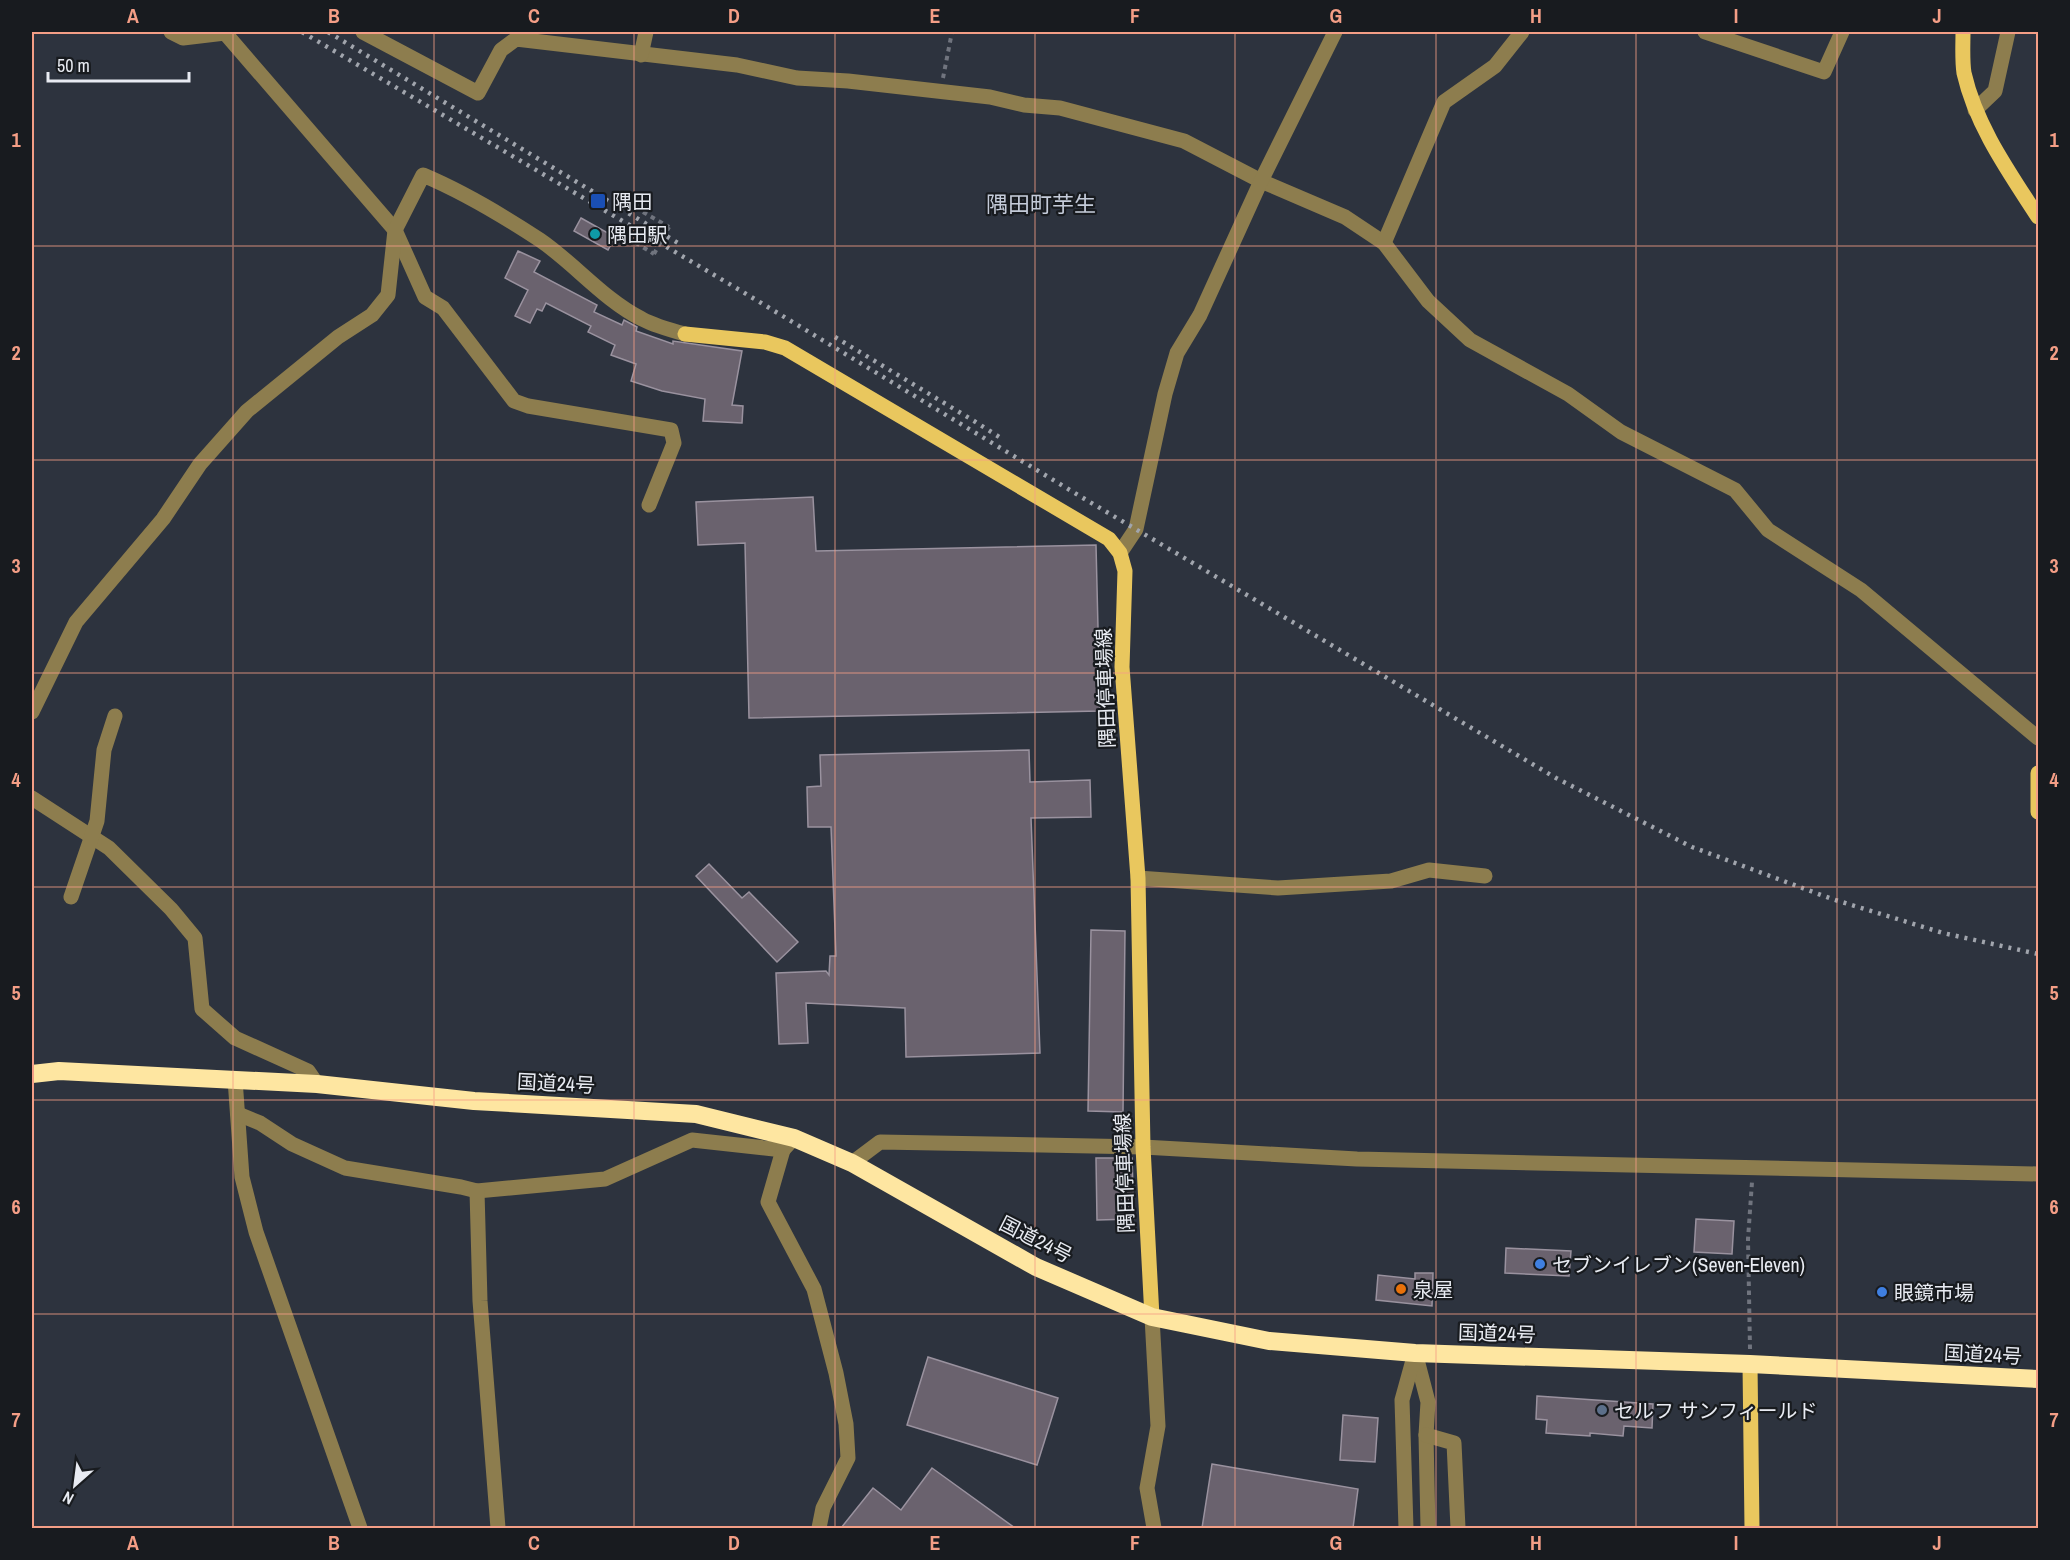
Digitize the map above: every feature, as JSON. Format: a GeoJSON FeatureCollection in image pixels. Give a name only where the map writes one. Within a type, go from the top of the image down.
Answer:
{"type":"FeatureCollection","features":[{"type":"Feature","properties":{"kind":"highway","name":"国道24号"},"geometry":{"type":"LineString","coordinates":[[32,1074],[59,1071],[235,1079],[317,1084],[474,1101],[696,1114],[852,1163],[1036,1267],[1152,1317],[1269,1341],[1415,1353],[1750,1364],[2038,1379]]}},
{"type":"Feature","properties":{"kind":"main road"},"geometry":{"type":"LineString","coordinates":[[1963,32],[1964,72],[1975,110],[2011,175],[2038,217]]}},
{"type":"Feature","properties":{"kind":"main road"},"geometry":{"type":"LineString","coordinates":[[685,334],[765,342],[784,348],[1109,539],[1120,553]]}},
{"type":"Feature","properties":{"kind":"main road","name":"隅田停車場線"},"geometry":{"type":"LineString","coordinates":[[1120,553],[1125,571],[1122,667],[1125,722],[1138,878],[1143,1147],[1152,1317]]}},
{"type":"Feature","properties":{"kind":"main road"},"geometry":{"type":"LineString","coordinates":[[2038,773],[2038,812]]}},
{"type":"Feature","properties":{"kind":"main road"},"geometry":{"type":"LineString","coordinates":[[1750,1364],[1752,1528]]}},
{"type":"Feature","properties":{"kind":"street"},"geometry":{"type":"LineString","coordinates":[[171,32],[183,38],[225,33],[395,230],[425,297],[443,308],[514,400],[528,406],[671,430],[674,443],[649,505]]}},
{"type":"Feature","properties":{"kind":"street"},"geometry":{"type":"LineString","coordinates":[[363,32],[478,93],[501,50],[516,39],[736,65],[796,78],[848,81],[990,97],[1024,105],[1060,108],[1184,141],[1261,181],[1345,217],[1384,243],[1428,301],[1470,340],[1568,394],[1621,432],[1736,490],[1768,530],[1861,590],[2038,738]]}},
{"type":"Feature","properties":{"kind":"street"},"geometry":{"type":"LineString","coordinates":[[641,54],[646,32]]}},
{"type":"Feature","properties":{"kind":"street"},"geometry":{"type":"LineString","coordinates":[[1120,553],[1136,529],[1165,394],[1177,354],[1200,315],[1261,181],[1335,32]]}},
{"type":"Feature","properties":{"kind":"street"},"geometry":{"type":"LineString","coordinates":[[1384,243],[1444,102],[1495,66],[1522,32]]}},
{"type":"Feature","properties":{"kind":"street"},"geometry":{"type":"LineString","coordinates":[[1705,32],[1824,72],[1842,32]]}},
{"type":"Feature","properties":{"kind":"street"},"geometry":{"type":"LineString","coordinates":[[1975,110],[1995,91],[2008,32]]}},
{"type":"Feature","properties":{"kind":"street"},"geometry":{"type":"LineString","coordinates":[[32,712],[76,622],[163,519],[200,464],[247,411],[338,337],[372,315],[388,295],[395,230],[423,175],[443,183],[540,240],[617,303],[641,319],[685,334]]}},
{"type":"Feature","properties":{"kind":"street"},"geometry":{"type":"LineString","coordinates":[[71,897],[97,821],[104,750],[115,716]]}},
{"type":"Feature","properties":{"kind":"street"},"geometry":{"type":"LineString","coordinates":[[32,798],[109,848],[171,909],[195,938],[202,1009],[235,1038],[308,1071],[317,1084]]}},
{"type":"Feature","properties":{"kind":"street"},"geometry":{"type":"LineString","coordinates":[[1138,878],[1278,888],[1391,881],[1430,870],[1485,876]]}},
{"type":"Feature","properties":{"kind":"street"},"geometry":{"type":"LineString","coordinates":[[235,1079],[242,1177],[256,1232],[360,1528]]}},
{"type":"Feature","properties":{"kind":"street"},"geometry":{"type":"LineString","coordinates":[[238,1114],[260,1123],[292,1144],[345,1168],[477,1191],[605,1179],[692,1140],[789,1144],[768,1202],[814,1288],[836,1373],[846,1424],[848,1458],[823,1508],[819,1528]]}},
{"type":"Feature","properties":{"kind":"street"},"geometry":{"type":"LineString","coordinates":[[852,1163],[880,1142],[1143,1147],[1357,1159],[2038,1174]]}},
{"type":"Feature","properties":{"kind":"street"},"geometry":{"type":"LineString","coordinates":[[477,1191],[480,1301],[498,1528]]}},
{"type":"Feature","properties":{"kind":"street"},"geometry":{"type":"LineString","coordinates":[[1152,1317],[1158,1425],[1147,1488],[1154,1528]]}},
{"type":"Feature","properties":{"kind":"street"},"geometry":{"type":"LineString","coordinates":[[1415,1353],[1428,1402],[1426,1435],[1428,1528]]}},
{"type":"Feature","properties":{"kind":"street"},"geometry":{"type":"LineString","coordinates":[[1406,1528],[1402,1400],[1415,1353]]}},
{"type":"Feature","properties":{"kind":"street"},"geometry":{"type":"LineString","coordinates":[[1426,1435],[1454,1443],[1458,1528]]}},
{"type":"Feature","properties":{"kind":"path"},"geometry":{"type":"LineString","coordinates":[[940,92],[951,32]]}},
{"type":"Feature","properties":{"kind":"path"},"geometry":{"type":"LineString","coordinates":[[628,238],[654,254],[669,227],[643,212]]}},
{"type":"Feature","properties":{"kind":"path"},"geometry":{"type":"LineString","coordinates":[[1750,1364],[1748,1239],[1753,1167]]}},
{"type":"Feature","properties":{"kind":"building","name":"隅田駅"},"geometry":{"type":"Polygon","coordinates":[[[581,218],[615,237],[608,250],[574,231],[581,218]]]}},
{"type":"Feature","properties":{"kind":"building"},"geometry":{"type":"Polygon","coordinates":[[[518,251],[540,261],[534,272],[597,305],[594,312],[622,325],[624,320],[637,327],[636,331],[673,344],[673,341],[742,351],[732,405],[743,406],[742,423],[703,421],[705,399],[662,391],[631,381],[636,364],[611,355],[615,345],[588,332],[591,326],[546,303],[542,311],[537,309],[530,323],[515,316],[528,290],[505,278],[518,251]]]}},
{"type":"Feature","properties":{"kind":"building"},"geometry":{"type":"Polygon","coordinates":[[[813,497],[816,551],[1096,545],[1100,711],[749,718],[745,543],[698,545],[696,502],[813,497]]]}},
{"type":"Feature","properties":{"kind":"building"},"geometry":{"type":"Polygon","coordinates":[[[1029,750],[1030,782],[1090,780],[1091,817],[1031,818],[1040,1053],[906,1057],[905,1008],[806,1003],[808,1043],[779,1044],[776,973],[826,971],[829,975],[830,956],[836,956],[831,827],[808,827],[807,787],[821,786],[820,755],[1029,750]]]}},
{"type":"Feature","properties":{"kind":"building"},"geometry":{"type":"Polygon","coordinates":[[[709,864],[742,898],[749,892],[798,942],[777,962],[696,876],[709,864]]]}},
{"type":"Feature","properties":{"kind":"building"},"geometry":{"type":"Polygon","coordinates":[[[1091,930],[1125,931],[1123,1112],[1088,1111],[1091,930]]]}},
{"type":"Feature","properties":{"kind":"building"},"geometry":{"type":"Polygon","coordinates":[[[1096,1158],[1132,1158],[1134,1219],[1097,1220],[1096,1158]]]}},
{"type":"Feature","properties":{"kind":"building"},"geometry":{"type":"Polygon","coordinates":[[[1696,1219],[1734,1221],[1732,1254],[1694,1252],[1696,1219]]]}},
{"type":"Feature","properties":{"kind":"building"},"geometry":{"type":"Polygon","coordinates":[[[1506,1248],[1571,1251],[1569,1276],[1505,1273],[1506,1248]]]}},
{"type":"Feature","properties":{"kind":"building"},"geometry":{"type":"Polygon","coordinates":[[[1415,1273],[1433,1273],[1432,1306],[1376,1300],[1378,1275],[1415,1279],[1415,1273]]]}},
{"type":"Feature","properties":{"kind":"building"},"geometry":{"type":"Polygon","coordinates":[[[928,1357],[1058,1398],[1037,1465],[907,1425],[928,1357]]]}},
{"type":"Feature","properties":{"kind":"building"},"geometry":{"type":"Polygon","coordinates":[[[1537,1396],[1653,1404],[1652,1428],[1624,1426],[1623,1436],[1546,1433],[1547,1420],[1536,1419],[1537,1396]]]}},
{"type":"Feature","properties":{"kind":"building"},"geometry":{"type":"Polygon","coordinates":[[[1343,1415],[1378,1418],[1375,1462],[1340,1460],[1343,1415]]]}},
{"type":"Feature","properties":{"kind":"building"},"geometry":{"type":"Polygon","coordinates":[[[1212,1464],[1358,1489],[1353,1528],[1202,1528],[1212,1464]]]}},
{"type":"Feature","properties":{"kind":"building"},"geometry":{"type":"Polygon","coordinates":[[[932,1468],[1015,1528],[841,1528],[873,1488],[901,1510],[932,1468]]]}},
{"type":"Feature","properties":{"kind":"railway"},"geometry":{"type":"LineString","coordinates":[[302,32],[743,292],[1078,495],[1556,778],[1692,847],[1832,899],[1943,933],[2038,954]]}},
{"type":"Feature","properties":{"kind":"railway"},"geometry":{"type":"LineString","coordinates":[[328,32],[678,243]]}},
{"type":"Feature","properties":{"kind":"railway"},"geometry":{"type":"LineString","coordinates":[[835,337],[1004,440]]}},
{"type":"Feature","properties":{"kind":"place","name":"隅田"},"geometry":{"type":"Point","coordinates":[598,201]}},
{"type":"Feature","properties":{"kind":"place","name":"隅田駅"},"geometry":{"type":"Point","coordinates":[595,234]}},
{"type":"Feature","properties":{"kind":"place","name":"セブンイレブン(Seven-Eleven)"},"geometry":{"type":"Point","coordinates":[1540,1264]}},
{"type":"Feature","properties":{"kind":"place","name":"泉屋"},"geometry":{"type":"Point","coordinates":[1401,1289]}},
{"type":"Feature","properties":{"kind":"place","name":"眼鏡市場"},"geometry":{"type":"Point","coordinates":[1882,1292]}},
{"type":"Feature","properties":{"kind":"place","name":"セルフ サンフィールド"},"geometry":{"type":"Point","coordinates":[1602,1410]}},
{"type":"Feature","properties":{"kind":"district","name":"隅田町芋生"},"geometry":{"type":"Point","coordinates":[1041,204]}}]}
